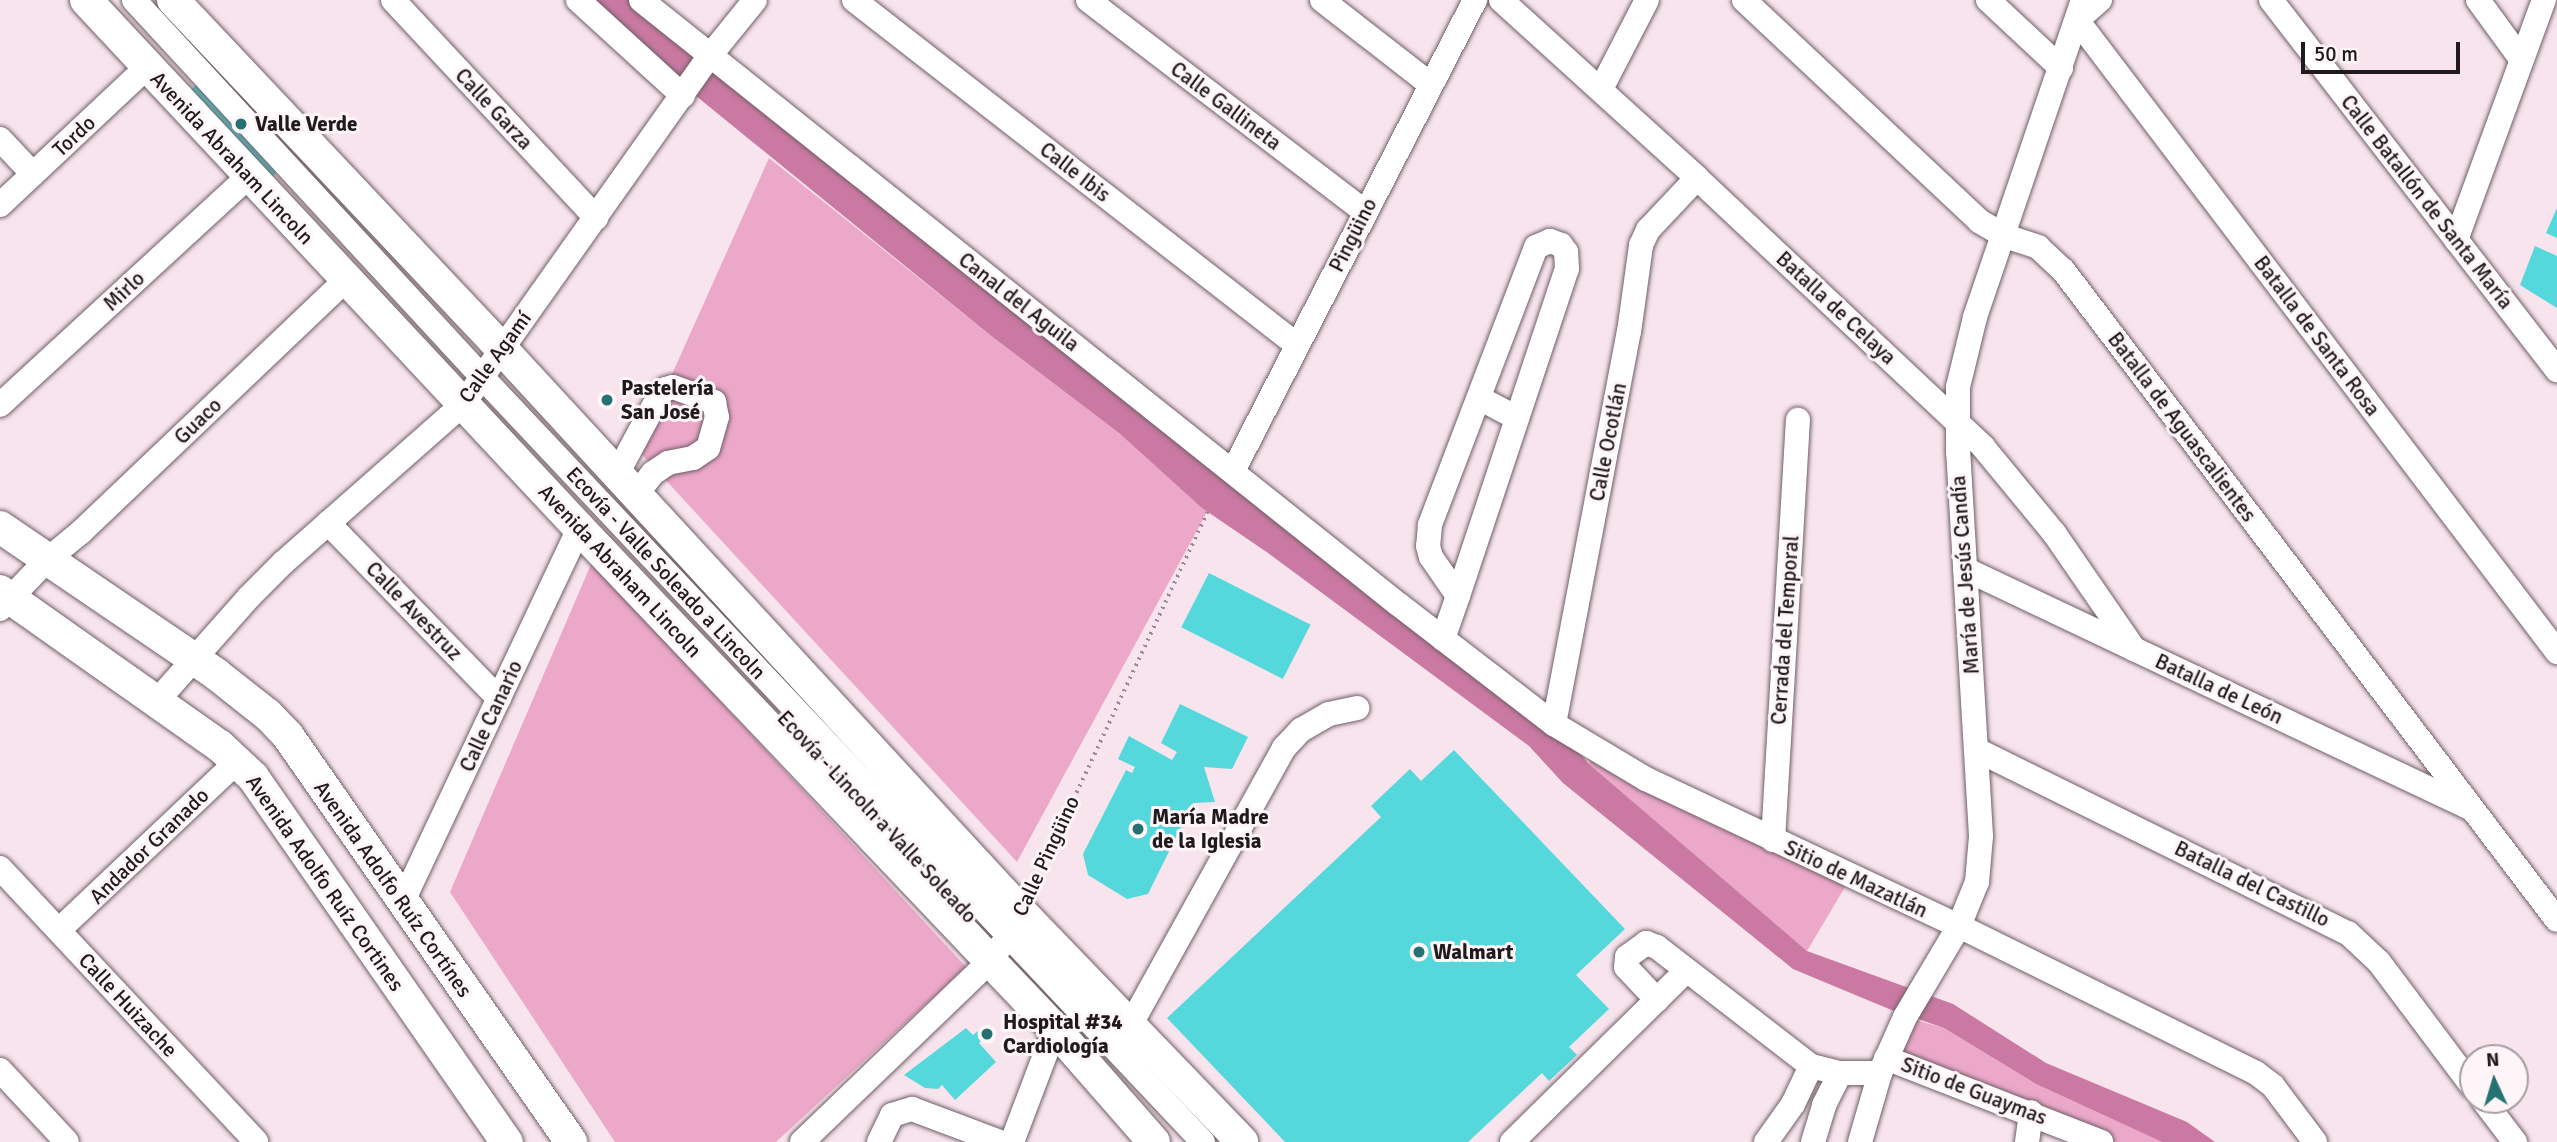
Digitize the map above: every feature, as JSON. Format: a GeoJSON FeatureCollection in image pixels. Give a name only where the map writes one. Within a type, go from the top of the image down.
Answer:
{"type":"FeatureCollection","features":[{"type":"Feature","properties":{"kind":"main road","name":"Avenida Abraham Lincoln"},"geometry":{"type":"LineString","coordinates":[[86,0],[346,280],[474,389],[579,528],[1004,939],[1055,1029],[1154,1142]]}},
{"type":"Feature","properties":{"kind":"main road"},"geometry":{"type":"LineString","coordinates":[[173,0],[627,485],[1004,939],[1131,1024],[1242,1142]]}},
{"type":"Feature","properties":{"kind":"main road"},"geometry":{"type":"LineString","coordinates":[[0,527],[193,659]]}},
{"type":"Feature","properties":{"kind":"main road","name":"Avenida Adolfo Ruíz Cortines"},"geometry":{"type":"LineString","coordinates":[[4,599],[157,701],[237,761],[269,798],[507,1142]]}},
{"type":"Feature","properties":{"kind":"main road","name":"Avenida Adolfo Ruíz Cortínes"},"geometry":{"type":"LineString","coordinates":[[193,659],[246,697],[288,736],[571,1142]]}},
{"type":"Feature","properties":{"kind":"street","name":"Ecovía - Lincoln a Valle Soleado"},"geometry":{"type":"LineString","coordinates":[[115,0],[474,389],[1004,939],[1182,1142]]}},
{"type":"Feature","properties":{"kind":"street"},"geometry":{"type":"LineString","coordinates":[[134,0],[474,389]]}},
{"type":"Feature","properties":{"kind":"street","name":"Calle Garza"},"geometry":{"type":"LineString","coordinates":[[393,0],[596,218]]}},
{"type":"Feature","properties":{"kind":"street"},"geometry":{"type":"LineString","coordinates":[[578,0],[685,93]]}},
{"type":"Feature","properties":{"kind":"street","name":"Canal del Aguila"},"geometry":{"type":"LineString","coordinates":[[641,0],[706,62],[1233,471],[1398,604]]}},
{"type":"Feature","properties":{"kind":"street","name":"Calle Agamí"},"geometry":{"type":"LineString","coordinates":[[157,701],[249,597],[474,389],[706,62],[755,0]]}},
{"type":"Feature","properties":{"kind":"street","name":"Calle Ibis"},"geometry":{"type":"LineString","coordinates":[[853,0],[1297,345]]}},
{"type":"Feature","properties":{"kind":"street","name":"Calle Gallineta"},"geometry":{"type":"LineString","coordinates":[[1088,0],[1365,212]]}},
{"type":"Feature","properties":{"kind":"street"},"geometry":{"type":"LineString","coordinates":[[1322,0],[1431,85]]}},
{"type":"Feature","properties":{"kind":"street","name":"Pingüino"},"geometry":{"type":"LineString","coordinates":[[1233,471],[1475,0]]}},
{"type":"Feature","properties":{"kind":"street","name":"Batalla de Celaya"},"geometry":{"type":"LineString","coordinates":[[1501,0],[1601,89],[1956,420],[2019,488],[2134,649]]}},
{"type":"Feature","properties":{"kind":"street"},"geometry":{"type":"LineString","coordinates":[[1601,89],[1647,0]]}},
{"type":"Feature","properties":{"kind":"street","name":"Batalla de Aguascalientes"},"geometry":{"type":"LineString","coordinates":[[1744,0],[1979,222],[2005,236],[2038,247],[2063,270],[2556,915]]}},
{"type":"Feature","properties":{"kind":"street"},"geometry":{"type":"LineString","coordinates":[[1988,0],[2061,68]]}},
{"type":"Feature","properties":{"kind":"street"},"geometry":{"type":"LineString","coordinates":[[2080,10],[2100,0]]}},
{"type":"Feature","properties":{"kind":"street","name":"Calle Batallón de Santa María"},"geometry":{"type":"LineString","coordinates":[[2272,0],[2557,370]]}},
{"type":"Feature","properties":{"kind":"street"},"geometry":{"type":"LineString","coordinates":[[2478,0],[2521,59]]}},
{"type":"Feature","properties":{"kind":"street"},"geometry":{"type":"LineString","coordinates":[[2456,240],[2544,0]]}},
{"type":"Feature","properties":{"kind":"street","name":"María de Jesús Candía"},"geometry":{"type":"LineString","coordinates":[[1860,1142],[1883,1066],[1905,1017],[1970,903],[1980,861],[1956,420],[1964,358],[2080,10]]}},
{"type":"Feature","properties":{"kind":"street","name":"Batalla de Santa Rosa"},"geometry":{"type":"LineString","coordinates":[[2080,10],[2557,652]]}},
{"type":"Feature","properties":{"kind":"street","name":"Tordo"},"geometry":{"type":"LineString","coordinates":[[0,205],[147,67]]}},
{"type":"Feature","properties":{"kind":"street"},"geometry":{"type":"LineString","coordinates":[[0,139],[33,174]]}},
{"type":"Feature","properties":{"kind":"street","name":"Mirlo"},"geometry":{"type":"LineString","coordinates":[[0,405],[248,177]]}},
{"type":"Feature","properties":{"kind":"street","name":"Calle Ocotlán"},"geometry":{"type":"LineString","coordinates":[[1554,724],[1629,332],[1641,245],[1655,221],[1697,178]]}},
{"type":"Feature","properties":{"kind":"street"},"geometry":{"type":"LineString","coordinates":[[1443,639],[1458,596],[1567,269],[1566,252],[1561,245],[1550,241],[1536,247],[1428,536],[1428,546],[1436,568],[1458,596]]}},
{"type":"Feature","properties":{"kind":"street","name":"Guaco"},"geometry":{"type":"LineString","coordinates":[[4,599],[81,532],[346,280]]}},
{"type":"Feature","properties":{"kind":"street"},"geometry":{"type":"LineString","coordinates":[[1479,398],[1517,418]]}},
{"type":"Feature","properties":{"kind":"street","name":"Cerrada del Temporal"},"geometry":{"type":"LineString","coordinates":[[1773,840],[1798,420]]}},
{"type":"Feature","properties":{"kind":"street","name":"Calle Avestruz"},"geometry":{"type":"LineString","coordinates":[[328,523],[499,699]]}},
{"type":"Feature","properties":{"kind":"street","name":"Calle Canario"},"geometry":{"type":"LineString","coordinates":[[402,903],[579,528]]}},
{"type":"Feature","properties":{"kind":"street","name":"Batalla de León"},"geometry":{"type":"LineString","coordinates":[[1965,569],[2474,810]]}},
{"type":"Feature","properties":{"kind":"street","name":"Sitio de Mazatlán"},"geometry":{"type":"LineString","coordinates":[[1398,604],[1554,724],[1646,779],[1959,926],[2256,1073],[2273,1086],[2315,1142]]}},
{"type":"Feature","properties":{"kind":"street"},"geometry":{"type":"LineString","coordinates":[[1131,1024],[1284,748],[1301,730],[1329,714],[1357,708]]}},
{"type":"Feature","properties":{"kind":"street","name":"Batalla del Castillo"},"geometry":{"type":"LineString","coordinates":[[1976,750],[2348,933],[2379,962],[2459,1068]]}},
{"type":"Feature","properties":{"kind":"street","name":"Andador Granado"},"geometry":{"type":"LineString","coordinates":[[59,930],[237,761]]}},
{"type":"Feature","properties":{"kind":"street","name":"Calle Huizache"},"geometry":{"type":"LineString","coordinates":[[0,868],[256,1142]]}},
{"type":"Feature","properties":{"kind":"street"},"geometry":{"type":"LineString","coordinates":[[802,1142],[1004,939],[1203,1142]]}},
{"type":"Feature","properties":{"kind":"street"},"geometry":{"type":"LineString","coordinates":[[1657,1000],[1629,972],[1627,957],[1640,946],[1652,944],[1811,1066],[1840,1073],[1883,1066]]}},
{"type":"Feature","properties":{"kind":"street"},"geometry":{"type":"LineString","coordinates":[[1512,1142],[1686,971]]}},
{"type":"Feature","properties":{"kind":"street"},"geometry":{"type":"LineString","coordinates":[[1012,1142],[1055,1029]]}},
{"type":"Feature","properties":{"kind":"street"},"geometry":{"type":"LineString","coordinates":[[1766,1142],[1793,1104],[1811,1066]]}},
{"type":"Feature","properties":{"kind":"street","name":"Sitio de Guaymas"},"geometry":{"type":"LineString","coordinates":[[1883,1066],[2031,1112],[2101,1142]]}},
{"type":"Feature","properties":{"kind":"street"},"geometry":{"type":"LineString","coordinates":[[0,1070],[67,1142]]}},
{"type":"Feature","properties":{"kind":"street"},"geometry":{"type":"LineString","coordinates":[[1812,1142],[1824,1105],[1840,1073]]}},
{"type":"Feature","properties":{"kind":"street"},"geometry":{"type":"LineString","coordinates":[[879,1142],[892,1115],[912,1109],[1000,1142]]}},
{"type":"Feature","properties":{"kind":"street"},"geometry":{"type":"LineString","coordinates":[[2027,1142],[2031,1112]]}},
{"type":"Feature","properties":{"kind":"street"},"geometry":{"type":"LineString","coordinates":[[2494,1114],[2515,1142]]}},
{"type":"Feature","properties":{"kind":"path","name":"Calle Pingüino"},"geometry":{"type":"LineString","coordinates":[[1004,939],[1207,512]]}},
{"type":"Feature","properties":{"kind":"shaded area"},"geometry":{"type":"Polygon","coordinates":[[[578,0],[641,0],[1554,724],[1589,764],[1807,951],[1953,1004],[2046,1063],[2187,1122],[2215,1142],[2162,1142],[2036,1084],[1944,1028],[1889,1009],[1793,969],[1563,783],[1529,746],[1268,553],[1202,508],[1119,433],[990,335],[578,0]]]}},
{"type":"Feature","properties":{"kind":"shaded area"},"geometry":{"type":"Polygon","coordinates":[[[769,158],[990,335],[1119,433],[1207,512],[1017,862],[638,450],[769,158]]]}},
{"type":"Feature","properties":{"kind":"shaded area"},"geometry":{"type":"Polygon","coordinates":[[[592,562],[966,967],[776,1142],[615,1142],[450,892],[592,562]]]}},
{"type":"Feature","properties":{"kind":"shaded area"},"geometry":{"type":"Polygon","coordinates":[[[1594,749],[1851,877],[1807,951],[1589,764],[1594,749]]]}},
{"type":"Feature","properties":{"kind":"shaded area"},"geometry":{"type":"Polygon","coordinates":[[[1905,1017],[1944,1028],[2036,1084],[2162,1142],[2101,1142],[1886,1058],[1905,1017]]]}},
{"type":"Feature","properties":{"kind":"building","name":"Valle Verde"},"geometry":{"type":"Polygon","coordinates":[[[212,70],[293,157],[269,180],[188,93],[212,70]]]}},
{"type":"Feature","properties":{"kind":"building"},"geometry":{"type":"Polygon","coordinates":[[[2557,208],[2557,238],[2546,233],[2557,208]]]}},
{"type":"Feature","properties":{"kind":"building"},"geometry":{"type":"Polygon","coordinates":[[[2535,246],[2557,256],[2557,308],[2520,285],[2535,246]]]}},
{"type":"Feature","properties":{"kind":"building"},"geometry":{"type":"Polygon","coordinates":[[[1209,573],[1311,625],[1283,679],[1181,627],[1209,573]]]}},
{"type":"Feature","properties":{"kind":"building"},"geometry":{"type":"Polygon","coordinates":[[[1180,704],[1248,737],[1232,769],[1204,767],[1215,802],[1193,803],[1148,894],[1127,899],[1088,875],[1083,854],[1126,770],[1132,773],[1135,767],[1118,759],[1129,736],[1172,760],[1177,752],[1161,743],[1180,704]]]}},
{"type":"Feature","properties":{"kind":"building","name":"Walmart"},"geometry":{"type":"Polygon","coordinates":[[[1454,750],[1625,929],[1576,975],[1609,1009],[1569,1047],[1577,1055],[1549,1081],[1542,1073],[1468,1142],[1285,1142],[1167,1018],[1381,817],[1371,806],[1410,769],[1421,781],[1454,750]]]}},
{"type":"Feature","properties":{"kind":"building"},"geometry":{"type":"Polygon","coordinates":[[[984,1026],[990,1033],[979,1043],[996,1062],[955,1100],[942,1085],[938,1089],[925,1088],[904,1075],[966,1028],[973,1035],[984,1026]]]}},
{"type":"Feature","properties":{"kind":"place","name":"Valle Verde"},"geometry":{"type":"Point","coordinates":[241,124]}},
{"type":"Feature","properties":{"kind":"place","name":"Pastelería San José"},"geometry":{"type":"Point","coordinates":[607,400]}},
{"type":"Feature","properties":{"kind":"place","name":"María Madre de la Iglesia"},"geometry":{"type":"Point","coordinates":[1138,829]}},
{"type":"Feature","properties":{"kind":"place","name":"Walmart"},"geometry":{"type":"Point","coordinates":[1419,952]}},
{"type":"Feature","properties":{"kind":"place","name":"Hospital #34 Cardiología"},"geometry":{"type":"Point","coordinates":[987,1034]}}]}
